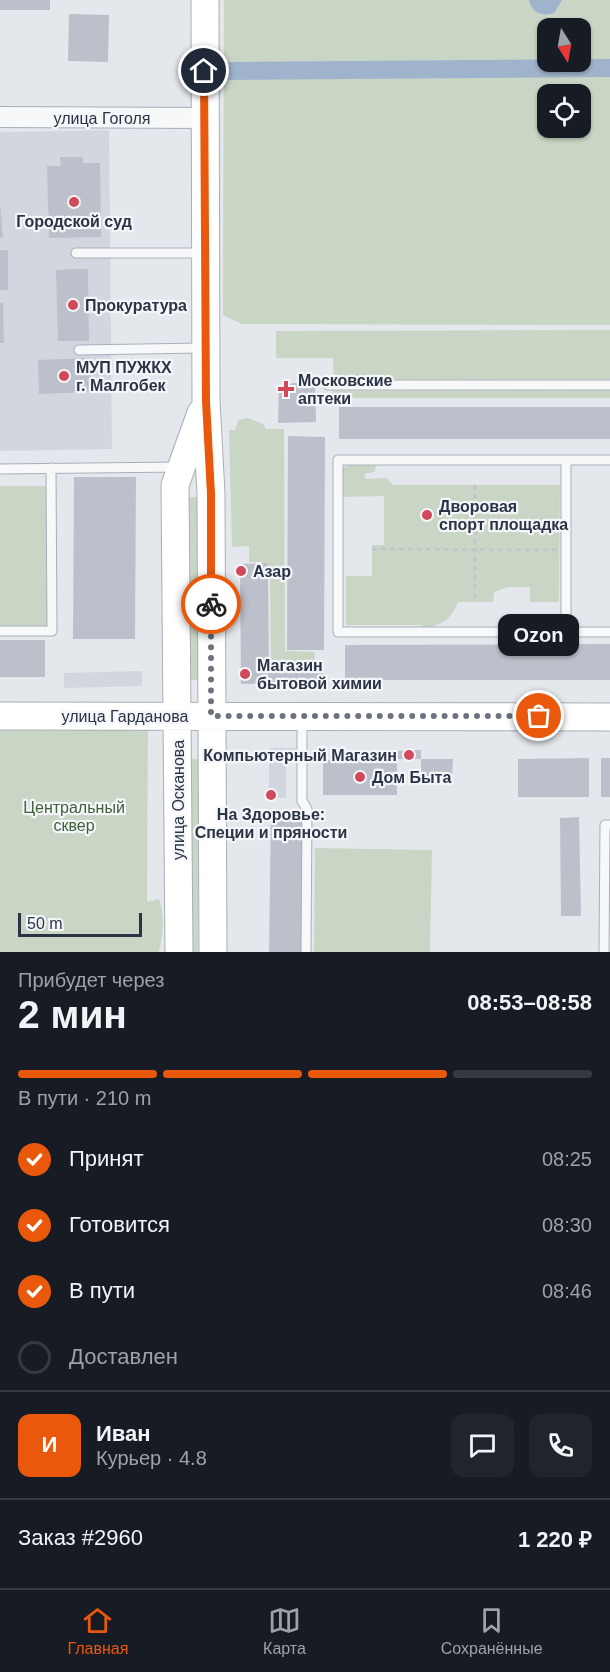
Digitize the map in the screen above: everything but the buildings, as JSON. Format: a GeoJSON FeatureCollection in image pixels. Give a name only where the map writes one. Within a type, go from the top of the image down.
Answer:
{"type":"FeatureCollection","features":[{"type":"Feature","properties":{"kind":"street","name":"улица Осканова"},"geometry":{"type":"LineString","coordinates":[[205,0],[205,348],[211,494],[213,952]]}},
{"type":"Feature","properties":{"kind":"street","name":"улица Гоголя"},"geometry":{"type":"LineString","coordinates":[[0,117],[204,118]]}},
{"type":"Feature","properties":{"kind":"street","name":"улица Осканова"},"geometry":{"type":"LineString","coordinates":[[179,952],[176,485],[206,401]]}},
{"type":"Feature","properties":{"kind":"street","name":"улица Гарданова"},"geometry":{"type":"LineString","coordinates":[[0,716],[610,717]]}},
{"type":"Feature","properties":{"kind":"lane"},"geometry":{"type":"LineString","coordinates":[[76,253],[205,253]]}},
{"type":"Feature","properties":{"kind":"lane"},"geometry":{"type":"LineString","coordinates":[[79,350],[205,348]]}},
{"type":"Feature","properties":{"kind":"lane"},"geometry":{"type":"LineString","coordinates":[[328,385],[610,385]]}},
{"type":"Feature","properties":{"kind":"lane"},"geometry":{"type":"LineString","coordinates":[[610,460],[338,460],[338,632],[610,632]]}},
{"type":"Feature","properties":{"kind":"lane"},"geometry":{"type":"LineString","coordinates":[[566,460],[566,632]]}},
{"type":"Feature","properties":{"kind":"lane"},"geometry":{"type":"LineString","coordinates":[[0,469],[182,466]]}},
{"type":"Feature","properties":{"kind":"lane"},"geometry":{"type":"LineString","coordinates":[[0,631],[52,631],[51,468]]}},
{"type":"Feature","properties":{"kind":"lane"},"geometry":{"type":"LineString","coordinates":[[302,716],[302,801],[307,809],[306,952]]}},
{"type":"Feature","properties":{"kind":"lane"},"geometry":{"type":"LineString","coordinates":[[604,952],[605,825],[610,825]]}},
{"type":"Feature","properties":{"kind":"path"},"geometry":{"type":"LineString","coordinates":[[475,485],[475,602]]}},
{"type":"Feature","properties":{"kind":"path"},"geometry":{"type":"LineString","coordinates":[[372,549],[566,550]]}},
{"type":"Feature","properties":{"kind":"shaded area"},"geometry":{"type":"Polygon","coordinates":[[[109,130],[112,449],[0,451],[0,132],[109,130]]]}},
{"type":"Feature","properties":{"kind":"shaded area"},"geometry":{"type":"Polygon","coordinates":[[[142,671],[142,686],[64,688],[64,673],[142,671]]]}},
{"type":"Feature","properties":{"kind":"shaded area"},"geometry":{"type":"Polygon","coordinates":[[[269,748],[301,748],[301,762],[286,762],[286,798],[269,798],[269,748]]]}},
{"type":"Feature","properties":{"kind":"green space"},"geometry":{"type":"Polygon","coordinates":[[[224,0],[610,0],[610,325],[242,324],[223,315],[224,0]]]}},
{"type":"Feature","properties":{"kind":"green space"},"geometry":{"type":"Polygon","coordinates":[[[610,330],[610,379],[334,380],[333,358],[276,358],[276,331],[610,330]]]}},
{"type":"Feature","properties":{"kind":"green space"},"geometry":{"type":"Polygon","coordinates":[[[610,390],[610,398],[332,398],[332,391],[610,390]]]}},
{"type":"Feature","properties":{"kind":"green space"},"geometry":{"type":"Polygon","coordinates":[[[248,418],[263,424],[266,429],[284,429],[285,651],[315,652],[314,667],[271,667],[270,576],[265,573],[262,562],[249,562],[249,546],[232,547],[229,430],[235,430],[238,420],[248,418]]]}},
{"type":"Feature","properties":{"kind":"green space"},"geometry":{"type":"Polygon","coordinates":[[[363,461],[377,465],[374,472],[364,474],[366,479],[387,478],[393,485],[560,485],[559,602],[530,602],[530,587],[508,587],[494,592],[493,602],[458,602],[449,617],[442,623],[425,628],[422,625],[346,625],[346,576],[372,576],[372,545],[384,545],[384,496],[341,497],[340,475],[344,467],[363,461]]]}},
{"type":"Feature","properties":{"kind":"green space"},"geometry":{"type":"Polygon","coordinates":[[[0,486],[48,486],[48,627],[0,627],[0,486]]]}},
{"type":"Feature","properties":{"kind":"green space"},"geometry":{"type":"Polygon","coordinates":[[[188,497],[198,497],[200,680],[189,680],[188,497]]]}},
{"type":"Feature","properties":{"kind":"green space","name":"Центральный сквер"},"geometry":{"type":"Polygon","coordinates":[[[0,725],[148,727],[147,902],[159,899],[161,906],[163,925],[159,952],[0,952],[0,725]]]}},
{"type":"Feature","properties":{"kind":"green space"},"geometry":{"type":"Polygon","coordinates":[[[191,759],[198,759],[198,952],[190,952],[191,759]]]}},
{"type":"Feature","properties":{"kind":"green space"},"geometry":{"type":"Polygon","coordinates":[[[315,848],[432,850],[430,952],[314,952],[315,848]]]}},
{"type":"Feature","properties":{"kind":"water"},"geometry":{"type":"Polygon","coordinates":[[[529,0],[562,0],[554,13],[545,14],[535,11],[529,0]]]}},
{"type":"Feature","properties":{"kind":"waterway"},"geometry":{"type":"LineString","coordinates":[[221,71],[610,68]]}},
{"type":"Feature","properties":{"kind":"way so far"},"geometry":{"type":"LineString","coordinates":[[211,604],[211,716],[539,716]]}},
{"type":"Feature","properties":{"kind":"place","name":"Городской суд"},"geometry":{"type":"Point","coordinates":[74,202]}},
{"type":"Feature","properties":{"kind":"place","name":"Прокуратура"},"geometry":{"type":"Point","coordinates":[73,305]}},
{"type":"Feature","properties":{"kind":"place","name":"МУП ПУЖКХ г. Малгобек"},"geometry":{"type":"Point","coordinates":[64,376]}},
{"type":"Feature","properties":{"kind":"place","name":"Московские аптеки"},"geometry":{"type":"Point","coordinates":[286,389]}},
{"type":"Feature","properties":{"kind":"place","name":"Дворовая спорт площадка"},"geometry":{"type":"Point","coordinates":[427,515]}},
{"type":"Feature","properties":{"kind":"place","name":"Азар"},"geometry":{"type":"Point","coordinates":[241,571]}},
{"type":"Feature","properties":{"kind":"place","name":"Магазин бытовой химии"},"geometry":{"type":"Point","coordinates":[245,674]}},
{"type":"Feature","properties":{"kind":"place","name":"Ozon"},"geometry":{"type":"Point","coordinates":[539,716]}},
{"type":"Feature","properties":{"kind":"place","name":"Компьютерный Магазин"},"geometry":{"type":"Point","coordinates":[409,755]}},
{"type":"Feature","properties":{"kind":"place","name":"Дом Быта"},"geometry":{"type":"Point","coordinates":[360,777]}},
{"type":"Feature","properties":{"kind":"place","name":"На Здоровье: Специи и пряности"},"geometry":{"type":"Point","coordinates":[271,795]}},
{"type":"Feature","properties":{"kind":"route"},"geometry":{"type":"LineString","coordinates":[[204,71],[206,401],[211,494],[211,604]]}}]}
